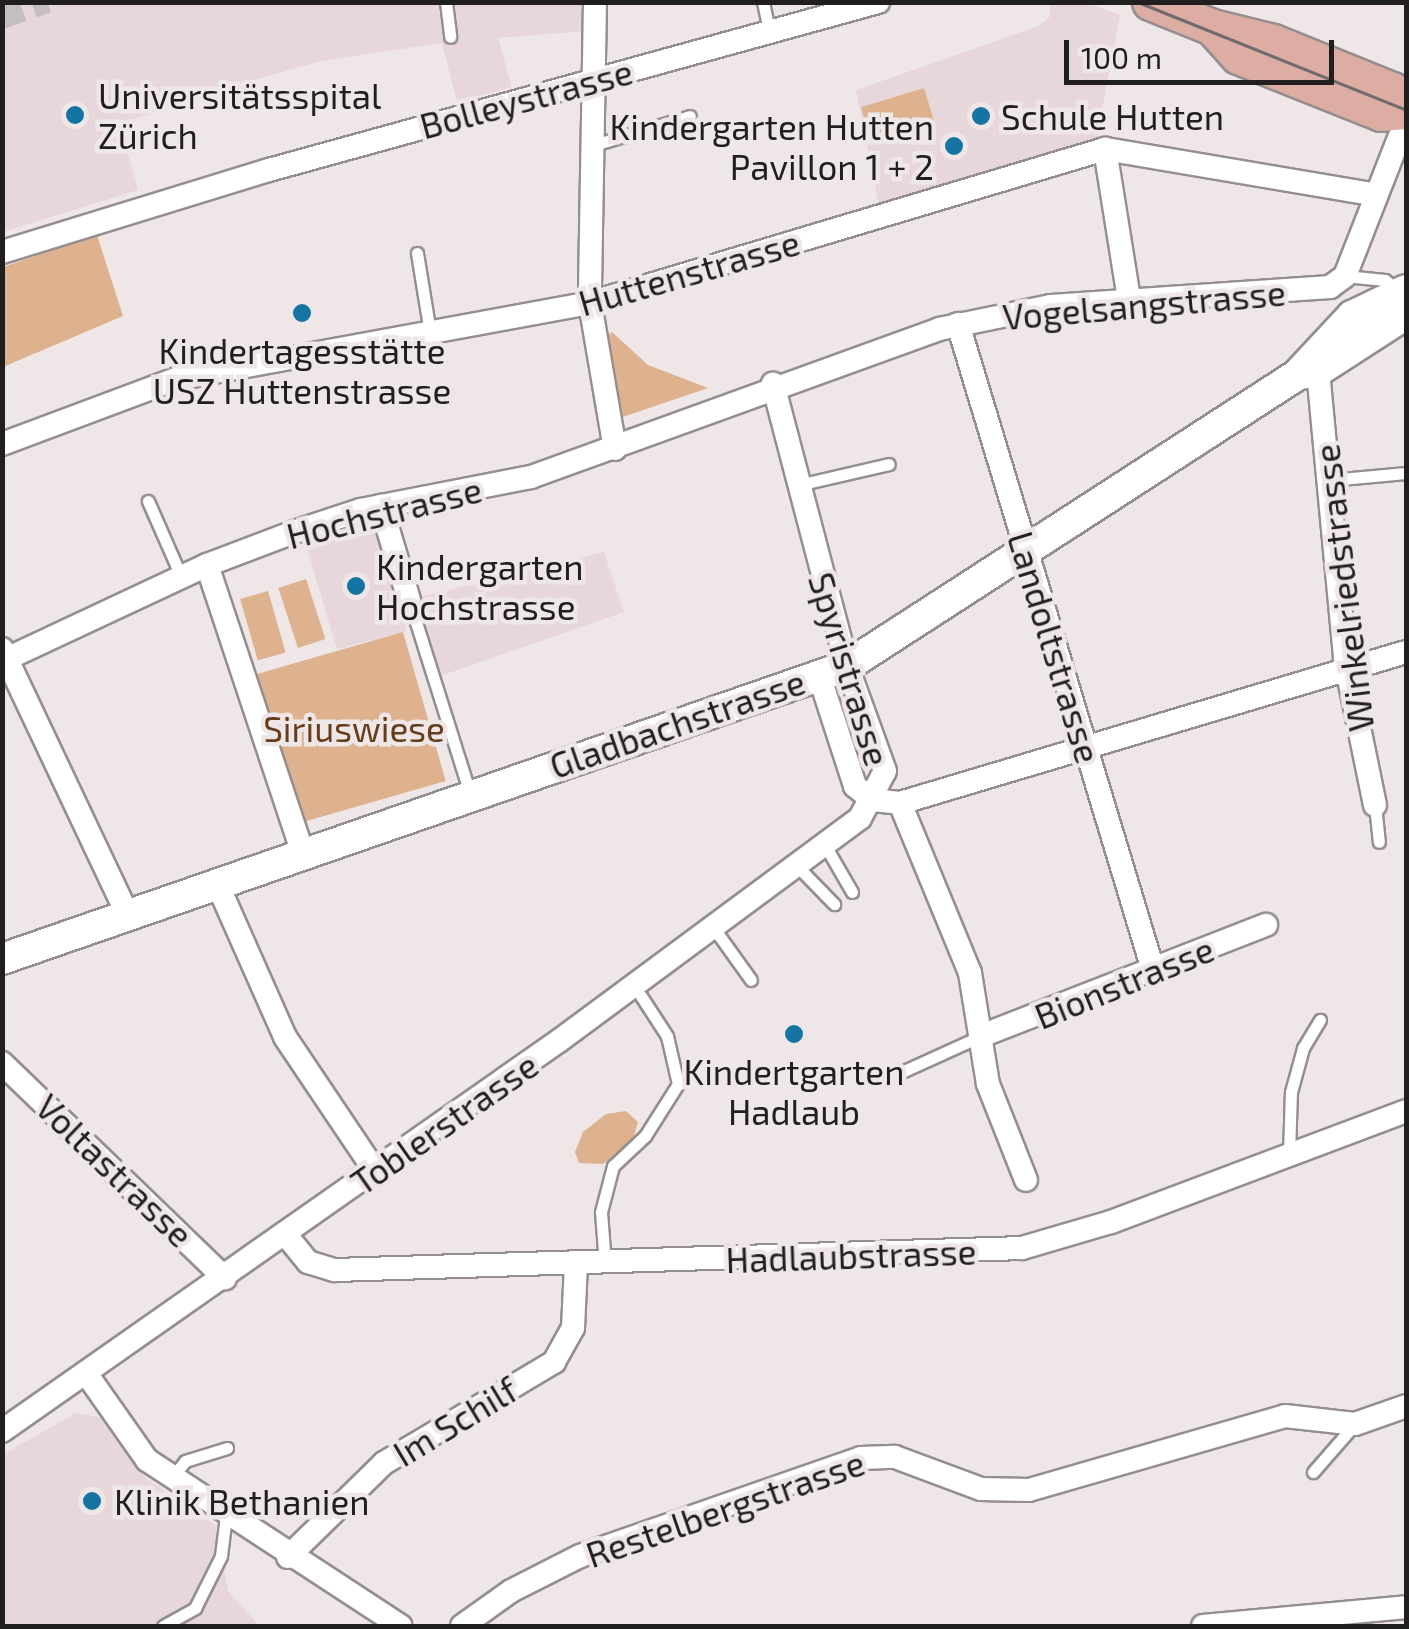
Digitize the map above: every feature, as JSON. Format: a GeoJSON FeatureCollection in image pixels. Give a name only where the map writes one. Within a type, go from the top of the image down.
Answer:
{"type":"FeatureCollection","features":[{"type":"Feature","properties":{"kind":"main road"},"geometry":{"type":"LineString","coordinates":[[1150,2],[1212,28],[1273,42],[1392,90],[1406,108]]}},
{"type":"Feature","properties":{"kind":"street"},"geometry":{"type":"LineString","coordinates":[[595,2],[590,303],[615,450]]}},
{"type":"Feature","properties":{"kind":"street","name":"Bolleystrasse"},"geometry":{"type":"LineString","coordinates":[[2,252],[595,79],[878,2]]}},
{"type":"Feature","properties":{"kind":"street"},"geometry":{"type":"LineString","coordinates":[[1345,276],[1406,120]]}},
{"type":"Feature","properties":{"kind":"street"},"geometry":{"type":"LineString","coordinates":[[1105,149],[1130,300]]}},
{"type":"Feature","properties":{"kind":"street","name":"Huttenstrasse"},"geometry":{"type":"LineString","coordinates":[[2,444],[176,379],[590,303],[1105,149],[1376,195]]}},
{"type":"Feature","properties":{"kind":"street","name":"Vogelsangstrasse"},"geometry":{"type":"LineString","coordinates":[[773,384],[958,324],[1130,300],[1316,290],[1345,276]]}},
{"type":"Feature","properties":{"kind":"street","name":"Gladbachstrasse"},"geometry":{"type":"LineString","coordinates":[[2,959],[302,850],[833,670],[1307,373],[1352,316],[1404,298]]}},
{"type":"Feature","properties":{"kind":"street","name":"Landoltstrasse"},"geometry":{"type":"LineString","coordinates":[[958,324],[1153,970]]}},
{"type":"Feature","properties":{"kind":"street","name":"Winkelriedstrasse"},"geometry":{"type":"LineString","coordinates":[[1307,373],[1330,480],[1346,669],[1375,805]]}},
{"type":"Feature","properties":{"kind":"street","name":"Hochstrasse"},"geometry":{"type":"LineString","coordinates":[[4,657],[207,565],[381,506],[531,477],[615,450],[773,384]]}},
{"type":"Feature","properties":{"kind":"street","name":"Spyristrasse"},"geometry":{"type":"LineString","coordinates":[[773,384],[798,485],[833,670],[885,770],[872,800],[900,803],[976,988],[988,1084],[1026,1180]]}},
{"type":"Feature","properties":{"kind":"street"},"geometry":{"type":"LineString","coordinates":[[381,506],[408,600]]}},
{"type":"Feature","properties":{"kind":"street"},"geometry":{"type":"LineString","coordinates":[[207,565],[302,850]]}},
{"type":"Feature","properties":{"kind":"street"},"geometry":{"type":"LineString","coordinates":[[900,803],[1406,652]]}},
{"type":"Feature","properties":{"kind":"street"},"geometry":{"type":"LineString","coordinates":[[4,657],[127,913]]}},
{"type":"Feature","properties":{"kind":"street"},"geometry":{"type":"LineString","coordinates":[[833,670],[855,786],[872,800]]}},
{"type":"Feature","properties":{"kind":"street","name":"Toblerstrasse"},"geometry":{"type":"LineString","coordinates":[[9,1427],[88,1376],[826,847],[872,800]]}},
{"type":"Feature","properties":{"kind":"street"},"geometry":{"type":"LineString","coordinates":[[216,881],[285,1037],[375,1170]]}},
{"type":"Feature","properties":{"kind":"street","name":"Bionstrasse"},"geometry":{"type":"LineString","coordinates":[[982,1036],[1266,925]]}},
{"type":"Feature","properties":{"kind":"street","name":"Voltastrasse"},"geometry":{"type":"LineString","coordinates":[[2,1063],[225,1278]]}},
{"type":"Feature","properties":{"kind":"street","name":"Hadlaubstrasse"},"geometry":{"type":"LineString","coordinates":[[286,1235],[308,1262],[335,1270],[576,1266],[1022,1248],[1406,1111]]}},
{"type":"Feature","properties":{"kind":"street","name":"Im Schilf"},"geometry":{"type":"LineString","coordinates":[[288,1558],[384,1463],[554,1362],[574,1328],[576,1266]]}},
{"type":"Feature","properties":{"kind":"street"},"geometry":{"type":"LineString","coordinates":[[88,1376],[147,1460],[288,1558],[401,1626]]}},
{"type":"Feature","properties":{"kind":"street"},"geometry":{"type":"LineString","coordinates":[[2,1403],[9,1427]]}},
{"type":"Feature","properties":{"kind":"street","name":"Restelbergstrasse"},"geometry":{"type":"LineString","coordinates":[[462,1626],[510,1591],[580,1556],[860,1458],[895,1457],[980,1489],[1029,1490],[1286,1416],[1355,1424],[1406,1406]]}},
{"type":"Feature","properties":{"kind":"street"},"geometry":{"type":"LineString","coordinates":[[1203,1626],[1406,1607]]}},
{"type":"Feature","properties":{"kind":"lane"},"geometry":{"type":"LineString","coordinates":[[446,2],[450,37]]}},
{"type":"Feature","properties":{"kind":"lane"},"geometry":{"type":"LineString","coordinates":[[763,2],[770,31]]}},
{"type":"Feature","properties":{"kind":"lane"},"geometry":{"type":"LineString","coordinates":[[594,144],[690,116]]}},
{"type":"Feature","properties":{"kind":"lane"},"geometry":{"type":"LineString","coordinates":[[417,253],[430,332]]}},
{"type":"Feature","properties":{"kind":"lane","name":"Vogelsangstrasse"},"geometry":{"type":"LineString","coordinates":[[1345,276],[1386,280],[1404,298]]}},
{"type":"Feature","properties":{"kind":"lane"},"geometry":{"type":"LineString","coordinates":[[798,485],[889,464]]}},
{"type":"Feature","properties":{"kind":"lane"},"geometry":{"type":"LineString","coordinates":[[1330,480],[1406,473]]}},
{"type":"Feature","properties":{"kind":"lane"},"geometry":{"type":"LineString","coordinates":[[148,501],[182,576]]}},
{"type":"Feature","properties":{"kind":"lane"},"geometry":{"type":"LineString","coordinates":[[408,600],[470,794]]}},
{"type":"Feature","properties":{"kind":"lane"},"geometry":{"type":"LineString","coordinates":[[1375,805],[1380,842]]}},
{"type":"Feature","properties":{"kind":"lane"},"geometry":{"type":"LineString","coordinates":[[826,847],[852,892]]}},
{"type":"Feature","properties":{"kind":"lane"},"geometry":{"type":"LineString","coordinates":[[798,867],[834,904]]}},
{"type":"Feature","properties":{"kind":"lane"},"geometry":{"type":"LineString","coordinates":[[713,927],[752,980]]}},
{"type":"Feature","properties":{"kind":"lane"},"geometry":{"type":"LineString","coordinates":[[605,1264],[601,1212],[613,1166],[645,1136],[678,1084],[667,1036],[641,996]]}},
{"type":"Feature","properties":{"kind":"lane"},"geometry":{"type":"LineString","coordinates":[[1289,1154],[1291,1092],[1303,1048],[1320,1020]]}},
{"type":"Feature","properties":{"kind":"lane"},"geometry":{"type":"LineString","coordinates":[[884,1080],[982,1036]]}},
{"type":"Feature","properties":{"kind":"lane"},"geometry":{"type":"LineString","coordinates":[[1313,1472],[1355,1424]]}},
{"type":"Feature","properties":{"kind":"lane"},"geometry":{"type":"LineString","coordinates":[[171,1479],[185,1461],[227,1448]]}},
{"type":"Feature","properties":{"kind":"lane"},"geometry":{"type":"LineString","coordinates":[[163,1626],[195,1608],[233,1522]]}},
{"type":"Feature","properties":{"kind":"shaded area","name":"Universitätsspital Zürich"},"geometry":{"type":"Polygon","coordinates":[[[3,3],[587,3],[587,31],[498,38],[512,87],[457,102],[442,43],[321,61],[211,92],[120,124],[138,190],[3,232],[3,3]]]}},
{"type":"Feature","properties":{"kind":"shaded area","name":"Schule Hutten"},"geometry":{"type":"Polygon","coordinates":[[[1051,3],[1087,3],[1120,15],[1096,141],[879,206],[856,90],[1036,27],[1049,18],[1051,3]]]}},
{"type":"Feature","properties":{"kind":"shaded area","name":"Kindergarten Hochstrasse"},"geometry":{"type":"Polygon","coordinates":[[[357,526],[378,532],[407,631],[337,649],[305,542],[357,526]]]}},
{"type":"Feature","properties":{"kind":"shaded area"},"geometry":{"type":"Polygon","coordinates":[[[604,552],[624,612],[426,681],[403,601],[604,552]]]}},
{"type":"Feature","properties":{"kind":"shaded area","name":"Klinik Bethanien"},"geometry":{"type":"Polygon","coordinates":[[[76,1413],[99,1417],[146,1478],[215,1525],[228,1591],[260,1626],[3,1626],[2,1455],[76,1413]]]}},
{"type":"Feature","properties":{"kind":"green space"},"geometry":{"type":"Polygon","coordinates":[[[924,88],[935,123],[872,143],[861,107],[924,88]]]}},
{"type":"Feature","properties":{"kind":"green space"},"geometry":{"type":"Polygon","coordinates":[[[97,235],[123,316],[3,367],[3,267],[97,235]]]}},
{"type":"Feature","properties":{"kind":"green space"},"geometry":{"type":"Polygon","coordinates":[[[612,332],[648,365],[708,388],[617,419],[603,339],[612,332]]]}},
{"type":"Feature","properties":{"kind":"green space"},"geometry":{"type":"Polygon","coordinates":[[[306,579],[325,639],[298,648],[278,588],[306,579]]]}},
{"type":"Feature","properties":{"kind":"green space"},"geometry":{"type":"Polygon","coordinates":[[[268,591],[286,653],[258,661],[240,599],[268,591]]]}},
{"type":"Feature","properties":{"kind":"green space","name":"Siriuswiese"},"geometry":{"type":"Polygon","coordinates":[[[403,632],[446,781],[300,823],[257,674],[403,632]]]}},
{"type":"Feature","properties":{"kind":"green space"},"geometry":{"type":"Polygon","coordinates":[[[626,1111],[638,1122],[633,1140],[603,1164],[579,1163],[575,1152],[583,1132],[606,1114],[626,1111]]]}},
{"type":"Feature","properties":{"kind":"tunnel"},"geometry":{"type":"LineString","coordinates":[[2,18],[47,2]]}},
{"type":"Feature","properties":{"kind":"tram line"},"geometry":{"type":"LineString","coordinates":[[1138,2],[1406,110]]}},
{"type":"Feature","properties":{"kind":"place","name":"Universitätsspital Zürich"},"geometry":{"type":"Point","coordinates":[75,115]}},
{"type":"Feature","properties":{"kind":"place","name":"Schule Hutten"},"geometry":{"type":"Point","coordinates":[981,116]}},
{"type":"Feature","properties":{"kind":"place","name":"Kindergarten Hutten Pavillon 1 + 2"},"geometry":{"type":"Point","coordinates":[954,146]}},
{"type":"Feature","properties":{"kind":"place","name":"Kindertagesstätte USZ Huttenstrasse"},"geometry":{"type":"Point","coordinates":[302,313]}},
{"type":"Feature","properties":{"kind":"place","name":"Kindergarten Hochstrasse"},"geometry":{"type":"Point","coordinates":[356,586]}},
{"type":"Feature","properties":{"kind":"place","name":"Kindertgarten Hadlaub"},"geometry":{"type":"Point","coordinates":[794,1034]}},
{"type":"Feature","properties":{"kind":"place","name":"Klinik Bethanien"},"geometry":{"type":"Point","coordinates":[92,1501]}}]}
